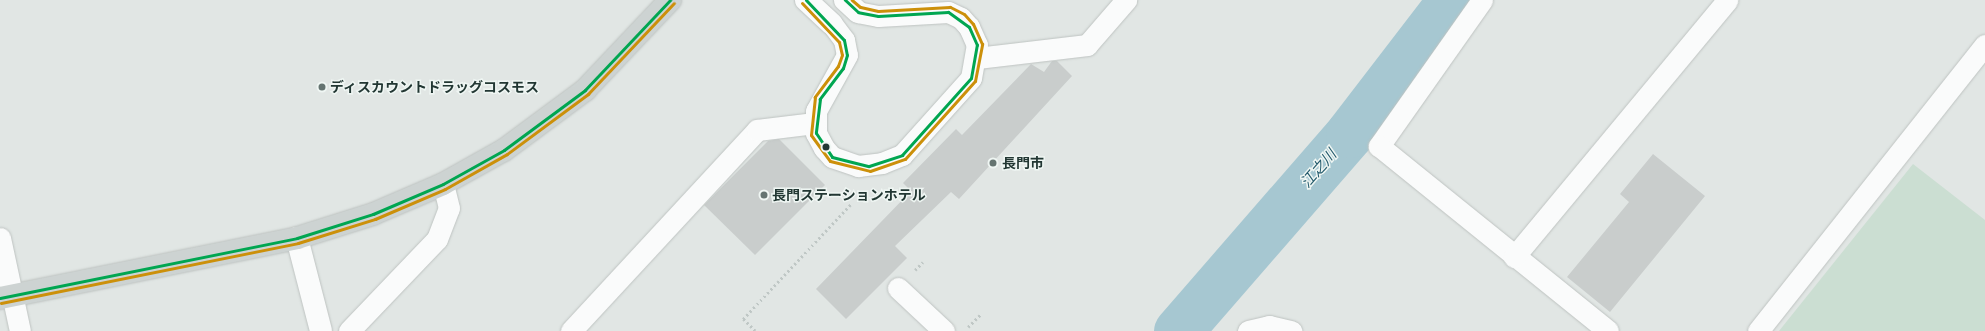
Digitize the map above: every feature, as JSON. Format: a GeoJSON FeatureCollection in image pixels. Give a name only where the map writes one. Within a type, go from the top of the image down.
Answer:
{"type":"FeatureCollection","features":[{"type":"Feature","properties":{"kind":"main road"},"geometry":{"type":"LineString","coordinates":[[6,296],[297,238],[373,214],[443,184],[504,150],[585,90],[670,0]]}},
{"type":"Feature","properties":{"kind":"street"},"geometry":{"type":"LineString","coordinates":[[806,0],[832,24],[844,40],[848,55],[843,68],[820,99],[815,123],[816,133],[832,157],[858,166],[882,163],[902,154],[971,78],[977,58],[969,27],[961,18],[948,12],[878,16],[851,6]]}},
{"type":"Feature","properties":{"kind":"street"},"geometry":{"type":"LineString","coordinates":[[851,6],[877,0]]}},
{"type":"Feature","properties":{"kind":"street"},"geometry":{"type":"LineString","coordinates":[[977,58],[1087,45],[1126,0]]}},
{"type":"Feature","properties":{"kind":"street"},"geometry":{"type":"LineString","coordinates":[[1482,0],[1379,146],[1514,257],[1608,331]]}},
{"type":"Feature","properties":{"kind":"street"},"geometry":{"type":"LineString","coordinates":[[1514,257],[1727,0]]}},
{"type":"Feature","properties":{"kind":"street"},"geometry":{"type":"LineString","coordinates":[[1758,331],[1985,45]]}},
{"type":"Feature","properties":{"kind":"street"},"geometry":{"type":"LineString","coordinates":[[571,331],[758,130],[815,123]]}},
{"type":"Feature","properties":{"kind":"street"},"geometry":{"type":"LineString","coordinates":[[350,331],[437,239],[449,208],[443,184]]}},
{"type":"Feature","properties":{"kind":"street"},"geometry":{"type":"LineString","coordinates":[[0,238],[6,296],[20,331]]}},
{"type":"Feature","properties":{"kind":"street"},"geometry":{"type":"LineString","coordinates":[[297,238],[320,331]]}},
{"type":"Feature","properties":{"kind":"street"},"geometry":{"type":"LineString","coordinates":[[898,288],[944,331]]}},
{"type":"Feature","properties":{"kind":"street"},"geometry":{"type":"LineString","coordinates":[[1248,331],[1269,326],[1291,331]]}},
{"type":"Feature","properties":{"kind":"path"},"geometry":{"type":"LineString","coordinates":[[755,331],[743,319],[852,203]]}},
{"type":"Feature","properties":{"kind":"path"},"geometry":{"type":"LineString","coordinates":[[964,331],[980,315]]}},
{"type":"Feature","properties":{"kind":"green space"},"geometry":{"type":"Polygon","coordinates":[[[1913,164],[1985,220],[1985,331],[1779,331],[1913,164]]]}},
{"type":"Feature","properties":{"kind":"building"},"geometry":{"type":"Polygon","coordinates":[[[1052,61],[1057,61],[1072,76],[959,199],[951,192],[895,246],[907,258],[846,319],[816,289],[911,191],[903,183],[956,129],[962,135],[1031,64],[1044,72],[1052,61]]]}},
{"type":"Feature","properties":{"kind":"building","name":"長門ステーションホテル"},"geometry":{"type":"Polygon","coordinates":[[[779,139],[825,185],[755,255],[704,205],[768,141],[779,139]]]}},
{"type":"Feature","properties":{"kind":"building"},"geometry":{"type":"Polygon","coordinates":[[[1653,154],[1705,196],[1610,312],[1567,277],[1629,202],[1620,194],[1653,154]]]}},
{"type":"Feature","properties":{"kind":"waterway","name":"江之川"},"geometry":{"type":"LineString","coordinates":[[1178,331],[1350,133],[1452,0]]}},
{"type":"Feature","properties":{"kind":"transit line"},"geometry":{"type":"LineString","coordinates":[[0,298],[297,238],[373,214],[443,184],[504,150],[585,90],[670,0]]}},
{"type":"Feature","properties":{"kind":"transit line"},"geometry":{"type":"LineString","coordinates":[[806,0],[844,40],[847,55],[843,68],[820,99],[816,133],[832,157],[869,166],[902,155],[971,78],[977,45],[969,27],[948,12],[878,16],[858,12],[845,0]]}},
{"type":"Feature","properties":{"kind":"transit line"},"geometry":{"type":"LineString","coordinates":[[802,3],[839,42],[842,55],[838,66],[815,97],[811,135],[830,161],[870,171],[905,159],[975,81],[982,44],[973,24],[964,14],[950,7],[878,11],[860,7],[852,0]]}},
{"type":"Feature","properties":{"kind":"transit line"},"geometry":{"type":"LineString","coordinates":[[1,303],[298,243],[375,219],[445,189],[507,154],[588,94],[674,3]]}},
{"type":"Feature","properties":{"kind":"place","name":"ディスカウントドラッグコスモス"},"geometry":{"type":"Point","coordinates":[322,87]}},
{"type":"Feature","properties":{"kind":"place","name":"長門市"},"geometry":{"type":"Point","coordinates":[993,163]}},
{"type":"Feature","properties":{"kind":"place","name":"長門ステーションホテル"},"geometry":{"type":"Point","coordinates":[764,195]}}]}
